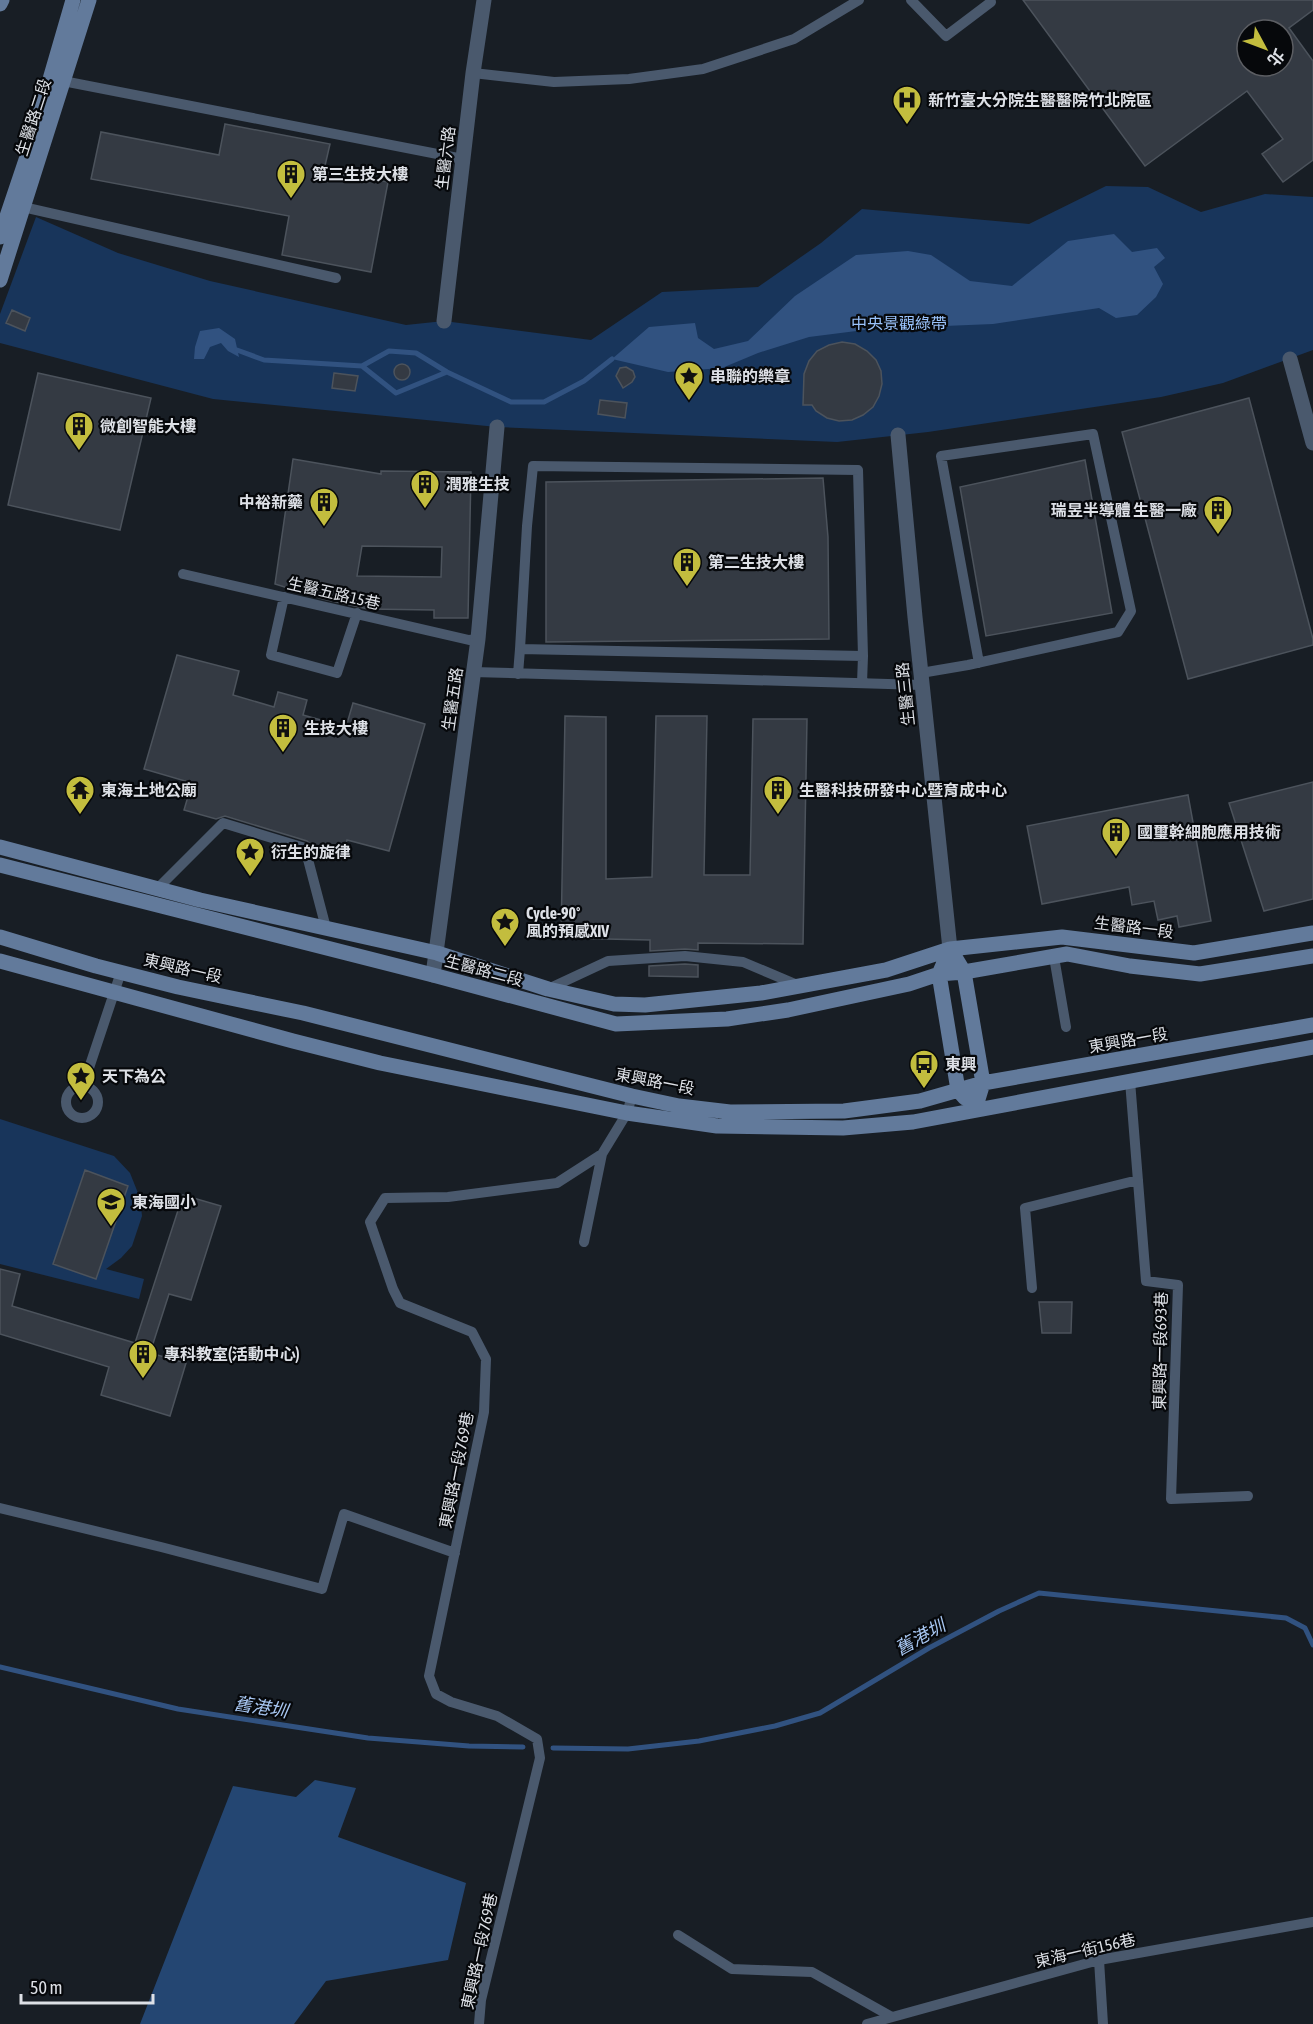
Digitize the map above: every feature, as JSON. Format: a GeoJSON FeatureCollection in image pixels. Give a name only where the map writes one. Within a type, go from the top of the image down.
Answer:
{"type":"FeatureCollection","features":[{"type":"Feature","properties":{"kind":"street","name":"生醫路二段"},"geometry":{"type":"LineString","coordinates":[[0,237],[30,148],[73,0]]}},
{"type":"Feature","properties":{"kind":"street","name":"生醫路二段"},"geometry":{"type":"LineString","coordinates":[[0,280],[89,0]]}},
{"type":"Feature","properties":{"kind":"street","name":"生醫六路"},"geometry":{"type":"LineString","coordinates":[[444,321],[473,73],[484,0]]}},
{"type":"Feature","properties":{"kind":"street"},"geometry":{"type":"LineString","coordinates":[[1290,359],[1313,443]]}},
{"type":"Feature","properties":{"kind":"street","name":"生醫五路"},"geometry":{"type":"LineString","coordinates":[[433,975],[478,639],[497,427]]}},
{"type":"Feature","properties":{"kind":"street","name":"生醫三路"},"geometry":{"type":"LineString","coordinates":[[898,435],[950,949]]}},
{"type":"Feature","properties":{"kind":"street","name":"生醫路二段"},"geometry":{"type":"LineString","coordinates":[[0,847],[157,889],[437,953],[548,989],[614,1004],[645,1005],[761,993],[886,970],[950,949]]}},
{"type":"Feature","properties":{"kind":"street","name":"生醫路二段"},"geometry":{"type":"LineString","coordinates":[[0,865],[616,1024],[726,1019],[788,1010],[909,984],[939,974],[964,972]]}},
{"type":"Feature","properties":{"kind":"street","name":"生醫路一段"},"geometry":{"type":"LineString","coordinates":[[950,949],[1062,937],[1194,953],[1313,933]]}},
{"type":"Feature","properties":{"kind":"street","name":"東興路一段"},"geometry":{"type":"LineString","coordinates":[[0,937],[178,987],[303,1013],[632,1096],[679,1106],[730,1112],[844,1111],[920,1101],[983,1083],[1313,1025]]}},
{"type":"Feature","properties":{"kind":"street"},"geometry":{"type":"LineString","coordinates":[[950,949],[964,972],[983,1083],[975,1109]]}},
{"type":"Feature","properties":{"kind":"street"},"geometry":{"type":"LineString","coordinates":[[950,949],[939,974],[958,1090],[975,1109]]}},
{"type":"Feature","properties":{"kind":"street"},"geometry":{"type":"LineString","coordinates":[[964,972],[1067,954],[1130,966],[1200,974],[1313,956]]}},
{"type":"Feature","properties":{"kind":"street","name":"東興路一段"},"geometry":{"type":"LineString","coordinates":[[0,961],[380,1063],[627,1113],[717,1126],[843,1128],[913,1122],[1313,1047]]}},
{"type":"Feature","properties":{"kind":"lane"},"geometry":{"type":"LineString","coordinates":[[473,73],[554,82],[629,80],[703,69],[794,39],[859,0]]}},
{"type":"Feature","properties":{"kind":"lane"},"geometry":{"type":"LineString","coordinates":[[914,1],[946,36],[991,2]]}},
{"type":"Feature","properties":{"kind":"lane"},"geometry":{"type":"LineString","coordinates":[[63,81],[463,159]]}},
{"type":"Feature","properties":{"kind":"lane"},"geometry":{"type":"LineString","coordinates":[[23,207],[336,278]]}},
{"type":"Feature","properties":{"kind":"lane"},"geometry":{"type":"LineString","coordinates":[[473,672],[862,683],[921,679],[979,663],[1118,632],[1131,611],[1093,434],[941,456],[979,663]]}},
{"type":"Feature","properties":{"kind":"lane"},"geometry":{"type":"LineString","coordinates":[[518,674],[533,466],[858,470],[862,683]]}},
{"type":"Feature","properties":{"kind":"lane","name":"生醫五路15巷"},"geometry":{"type":"LineString","coordinates":[[183,574],[469,640],[478,639]]}},
{"type":"Feature","properties":{"kind":"lane"},"geometry":{"type":"LineString","coordinates":[[284,597],[271,655],[336,673],[357,613]]}},
{"type":"Feature","properties":{"kind":"lane"},"geometry":{"type":"LineString","coordinates":[[520,649],[862,656]]}},
{"type":"Feature","properties":{"kind":"lane"},"geometry":{"type":"LineString","coordinates":[[157,889],[223,824],[305,848],[326,928]]}},
{"type":"Feature","properties":{"kind":"lane"},"geometry":{"type":"LineString","coordinates":[[548,989],[608,961],[685,956],[743,962],[800,986]]}},
{"type":"Feature","properties":{"kind":"lane"},"geometry":{"type":"LineString","coordinates":[[1054,957],[1066,1027]]}},
{"type":"Feature","properties":{"kind":"lane"},"geometry":{"type":"LineString","coordinates":[[83,1086],[121,972]]}},
{"type":"Feature","properties":{"kind":"lane","name":"東興路一段693巷"},"geometry":{"type":"LineString","coordinates":[[1130,1081],[1146,1281],[1178,1285],[1171,1498],[1248,1496]]}},
{"type":"Feature","properties":{"kind":"lane","name":"東興路一段769巷"},"geometry":{"type":"LineString","coordinates":[[479,2024],[481,2000],[540,1758],[537,1739],[497,1716],[451,1702],[436,1694],[429,1676],[484,1412],[486,1359],[472,1332],[400,1303],[370,1222],[386,1198],[448,1197],[557,1184],[602,1154],[627,1113],[632,1096]]}},
{"type":"Feature","properties":{"kind":"lane"},"geometry":{"type":"LineString","coordinates":[[584,1242],[602,1154]]}},
{"type":"Feature","properties":{"kind":"lane"},"geometry":{"type":"LineString","coordinates":[[1032,1288],[1025,1208],[1138,1180]]}},
{"type":"Feature","properties":{"kind":"lane"},"geometry":{"type":"LineString","coordinates":[[0,1508],[322,1589],[344,1514],[455,1553]]}},
{"type":"Feature","properties":{"kind":"lane","name":"東海一街156巷"},"geometry":{"type":"LineString","coordinates":[[867,2024],[1099,1960],[1311,1925]]}},
{"type":"Feature","properties":{"kind":"lane"},"geometry":{"type":"LineString","coordinates":[[678,1935],[732,1968],[812,1971],[892,2017]]}},
{"type":"Feature","properties":{"kind":"lane"},"geometry":{"type":"LineString","coordinates":[[1099,1960],[1103,2024]]}},
{"type":"Feature","properties":{"kind":"green space","name":"中央景觀綠帶"},"geometry":{"type":"Polygon","coordinates":[[[1106,186],[1148,187],[1201,212],[1265,194],[1313,197],[1313,350],[1223,383],[1161,397],[928,432],[837,442],[497,427],[213,399],[0,343],[0,314],[36,217],[118,253],[210,281],[406,325],[444,321],[591,340],[662,292],[758,287],[821,243],[862,209],[1029,224],[1106,186]]]}},
{"type":"Feature","properties":{"kind":"green space"},"geometry":{"type":"Polygon","coordinates":[[[0,1119],[114,1156],[130,1173],[140,1198],[142,1216],[132,1246],[106,1269],[144,1279],[139,1299],[0,1264],[0,1119]]]}},
{"type":"Feature","properties":{"kind":"shaded area"},"geometry":{"type":"Polygon","coordinates":[[[1114,234],[1132,252],[1157,248],[1165,258],[1154,267],[1163,284],[1156,297],[1137,315],[1116,318],[1099,308],[993,324],[872,329],[809,337],[758,353],[722,368],[668,372],[612,359],[649,327],[695,323],[698,338],[714,349],[748,341],[795,296],[856,255],[908,251],[931,255],[970,281],[1012,286],[1068,241],[1114,234]]]}},
{"type":"Feature","properties":{"kind":"shaded area"},"geometry":{"type":"Polygon","coordinates":[[[219,328],[235,339],[239,357],[228,351],[221,343],[210,347],[204,359],[194,359],[200,331],[219,328]]]}},
{"type":"Feature","properties":{"kind":"shaded area"},"geometry":{"type":"Polygon","coordinates":[[[315,1780],[356,1788],[338,1837],[466,1883],[448,1960],[326,1981],[294,2024],[140,2024],[233,1786],[296,1797],[315,1780]]]}},
{"type":"Feature","properties":{"kind":"building","name":"新竹臺大分院生醫醫院竹北院區"},"geometry":{"type":"Polygon","coordinates":[[[1023,0],[1313,0],[1313,10],[1295,24],[1295,18],[1235,18],[1235,78],[1295,78],[1295,36],[1313,61],[1313,160],[1283,182],[1262,154],[1283,139],[1247,91],[1145,166],[1023,0]]]}},
{"type":"Feature","properties":{"kind":"building","name":"第三生技大樓"},"geometry":{"type":"Polygon","coordinates":[[[225,124],[330,144],[324,170],[388,182],[371,272],[282,255],[289,216],[91,179],[101,132],[219,155],[225,124]]]}},
{"type":"Feature","properties":{"kind":"building"},"geometry":{"type":"Polygon","coordinates":[[[12,310],[30,318],[25,331],[6,323],[12,310]]]}},
{"type":"Feature","properties":{"kind":"building"},"geometry":{"type":"Polygon","coordinates":[[[842,342],[855,344],[876,360],[881,371],[882,384],[873,407],[852,420],[839,421],[827,418],[816,411],[812,405],[803,405],[804,374],[809,361],[817,351],[842,342]]]}},
{"type":"Feature","properties":{"kind":"building"},"geometry":{"type":"Polygon","coordinates":[[[402,364],[410,372],[402,380],[394,372],[402,364]]]}},
{"type":"Feature","properties":{"kind":"building"},"geometry":{"type":"Polygon","coordinates":[[[626,367],[633,371],[635,377],[623,388],[616,376],[620,368],[626,367]]]}},
{"type":"Feature","properties":{"kind":"building","name":"微創智能大樓"},"geometry":{"type":"Polygon","coordinates":[[[38,373],[151,398],[120,530],[8,505],[38,373]]]}},
{"type":"Feature","properties":{"kind":"building"},"geometry":{"type":"Polygon","coordinates":[[[334,373],[358,376],[355,391],[332,388],[334,373]]]}},
{"type":"Feature","properties":{"kind":"building","name":"瑞昱半導體 生醫一廠"},"geometry":{"type":"Polygon","coordinates":[[[1249,398],[1313,645],[1188,679],[1122,432],[1249,398]]]}},
{"type":"Feature","properties":{"kind":"building"},"geometry":{"type":"Polygon","coordinates":[[[600,400],[627,403],[625,418],[598,414],[600,400]]]}},
{"type":"Feature","properties":{"kind":"building"},"geometry":{"type":"Polygon","coordinates":[[[293,459],[381,474],[381,471],[471,472],[468,618],[434,618],[434,610],[368,609],[323,599],[275,584],[293,459]],[[362,546],[357,576],[441,577],[442,547],[362,546]]]}},
{"type":"Feature","properties":{"kind":"building"},"geometry":{"type":"Polygon","coordinates":[[[1085,460],[1112,613],[986,636],[960,487],[1085,460]]]}},
{"type":"Feature","properties":{"kind":"building","name":"第二生技大樓"},"geometry":{"type":"Polygon","coordinates":[[[823,478],[828,537],[829,639],[546,642],[546,482],[823,478]]]}},
{"type":"Feature","properties":{"kind":"building","name":"生技大樓"},"geometry":{"type":"Polygon","coordinates":[[[177,655],[239,671],[233,695],[274,707],[278,692],[307,700],[303,715],[346,727],[353,703],[425,724],[389,851],[347,840],[343,855],[312,846],[307,841],[225,816],[216,819],[184,810],[192,783],[144,769],[177,655]]]}},
{"type":"Feature","properties":{"kind":"building","name":"生醫科技研發中心暨育成中心"},"geometry":{"type":"Polygon","coordinates":[[[565,716],[606,717],[606,879],[652,877],[656,716],[707,716],[704,875],[750,875],[753,719],[807,719],[803,944],[698,943],[698,950],[650,951],[650,940],[561,938],[565,716]]]}},
{"type":"Feature","properties":{"kind":"building"},"geometry":{"type":"Polygon","coordinates":[[[1313,782],[1313,899],[1264,911],[1229,803],[1313,782]]]}},
{"type":"Feature","properties":{"kind":"building","name":"國璽幹細胞應用技術"},"geometry":{"type":"Polygon","coordinates":[[[1188,795],[1211,921],[1179,927],[1177,916],[1158,920],[1154,901],[1132,905],[1129,887],[1042,904],[1027,826],[1188,795]]]}},
{"type":"Feature","properties":{"kind":"building"},"geometry":{"type":"Polygon","coordinates":[[[698,965],[698,977],[649,976],[649,966],[698,965]]]}},
{"type":"Feature","properties":{"kind":"building"},"geometry":{"type":"Polygon","coordinates":[[[85,1170],[128,1186],[96,1279],[53,1264],[85,1170]]]}},
{"type":"Feature","properties":{"kind":"building"},"geometry":{"type":"Polygon","coordinates":[[[183,1195],[221,1206],[191,1300],[169,1294],[150,1353],[186,1363],[170,1416],[101,1395],[109,1367],[0,1334],[0,1269],[20,1274],[12,1306],[135,1343],[183,1195]]]}},
{"type":"Feature","properties":{"kind":"building"},"geometry":{"type":"Polygon","coordinates":[[[1039,1302],[1072,1302],[1071,1333],[1042,1333],[1039,1302]]]}},
{"type":"Feature","properties":{"kind":"waterway"},"geometry":{"type":"LineString","coordinates":[[237,350],[264,360],[362,366],[389,351],[416,353],[447,372],[511,402],[544,402],[584,381],[612,359]]}},
{"type":"Feature","properties":{"kind":"waterway"},"geometry":{"type":"LineString","coordinates":[[362,366],[396,393],[447,372]]}},
{"type":"Feature","properties":{"kind":"waterway","name":"舊港圳"},"geometry":{"type":"LineString","coordinates":[[553,1748],[628,1749],[699,1741],[775,1726],[820,1713],[929,1648],[1039,1593],[1286,1618],[1305,1628],[1313,1645]]}},
{"type":"Feature","properties":{"kind":"waterway","name":"舊港圳"},"geometry":{"type":"LineString","coordinates":[[0,1667],[178,1709],[368,1738],[469,1746],[523,1747]]}},
{"type":"Feature","properties":{"kind":"place","name":"新竹臺大分院生醫醫院竹北院區"},"geometry":{"type":"Point","coordinates":[907,126]}},
{"type":"Feature","properties":{"kind":"place","name":"第三生技大樓"},"geometry":{"type":"Point","coordinates":[291,200]}},
{"type":"Feature","properties":{"kind":"place","name":"串聯的樂章"},"geometry":{"type":"Point","coordinates":[689,402]}},
{"type":"Feature","properties":{"kind":"place","name":"微創智能大樓"},"geometry":{"type":"Point","coordinates":[79,452]}},
{"type":"Feature","properties":{"kind":"place","name":"潤雅生技"},"geometry":{"type":"Point","coordinates":[425,510]}},
{"type":"Feature","properties":{"kind":"place","name":"中裕新藥"},"geometry":{"type":"Point","coordinates":[324,528]}},
{"type":"Feature","properties":{"kind":"place","name":"瑞昱半導體 生醫一廠"},"geometry":{"type":"Point","coordinates":[1218,536]}},
{"type":"Feature","properties":{"kind":"place","name":"第二生技大樓"},"geometry":{"type":"Point","coordinates":[687,588]}},
{"type":"Feature","properties":{"kind":"place","name":"生技大樓"},"geometry":{"type":"Point","coordinates":[283,754]}},
{"type":"Feature","properties":{"kind":"place","name":"東海土地公廟"},"geometry":{"type":"Point","coordinates":[80,816]}},
{"type":"Feature","properties":{"kind":"place","name":"生醫科技研發中心暨育成中心"},"geometry":{"type":"Point","coordinates":[778,816]}},
{"type":"Feature","properties":{"kind":"place","name":"國璽幹細胞應用技術"},"geometry":{"type":"Point","coordinates":[1116,858]}},
{"type":"Feature","properties":{"kind":"place","name":"衍生的旋律"},"geometry":{"type":"Point","coordinates":[250,878]}},
{"type":"Feature","properties":{"kind":"place","name":"Cycle-90° 風的預感XIV"},"geometry":{"type":"Point","coordinates":[505,948]}},
{"type":"Feature","properties":{"kind":"place","name":"東興"},"geometry":{"type":"Point","coordinates":[924,1090]}},
{"type":"Feature","properties":{"kind":"place","name":"天下為公"},"geometry":{"type":"Point","coordinates":[81,1102]}},
{"type":"Feature","properties":{"kind":"place","name":"東海國小"},"geometry":{"type":"Point","coordinates":[111,1228]}},
{"type":"Feature","properties":{"kind":"place","name":"專科教室(活動中心)"},"geometry":{"type":"Point","coordinates":[143,1380]}}]}
